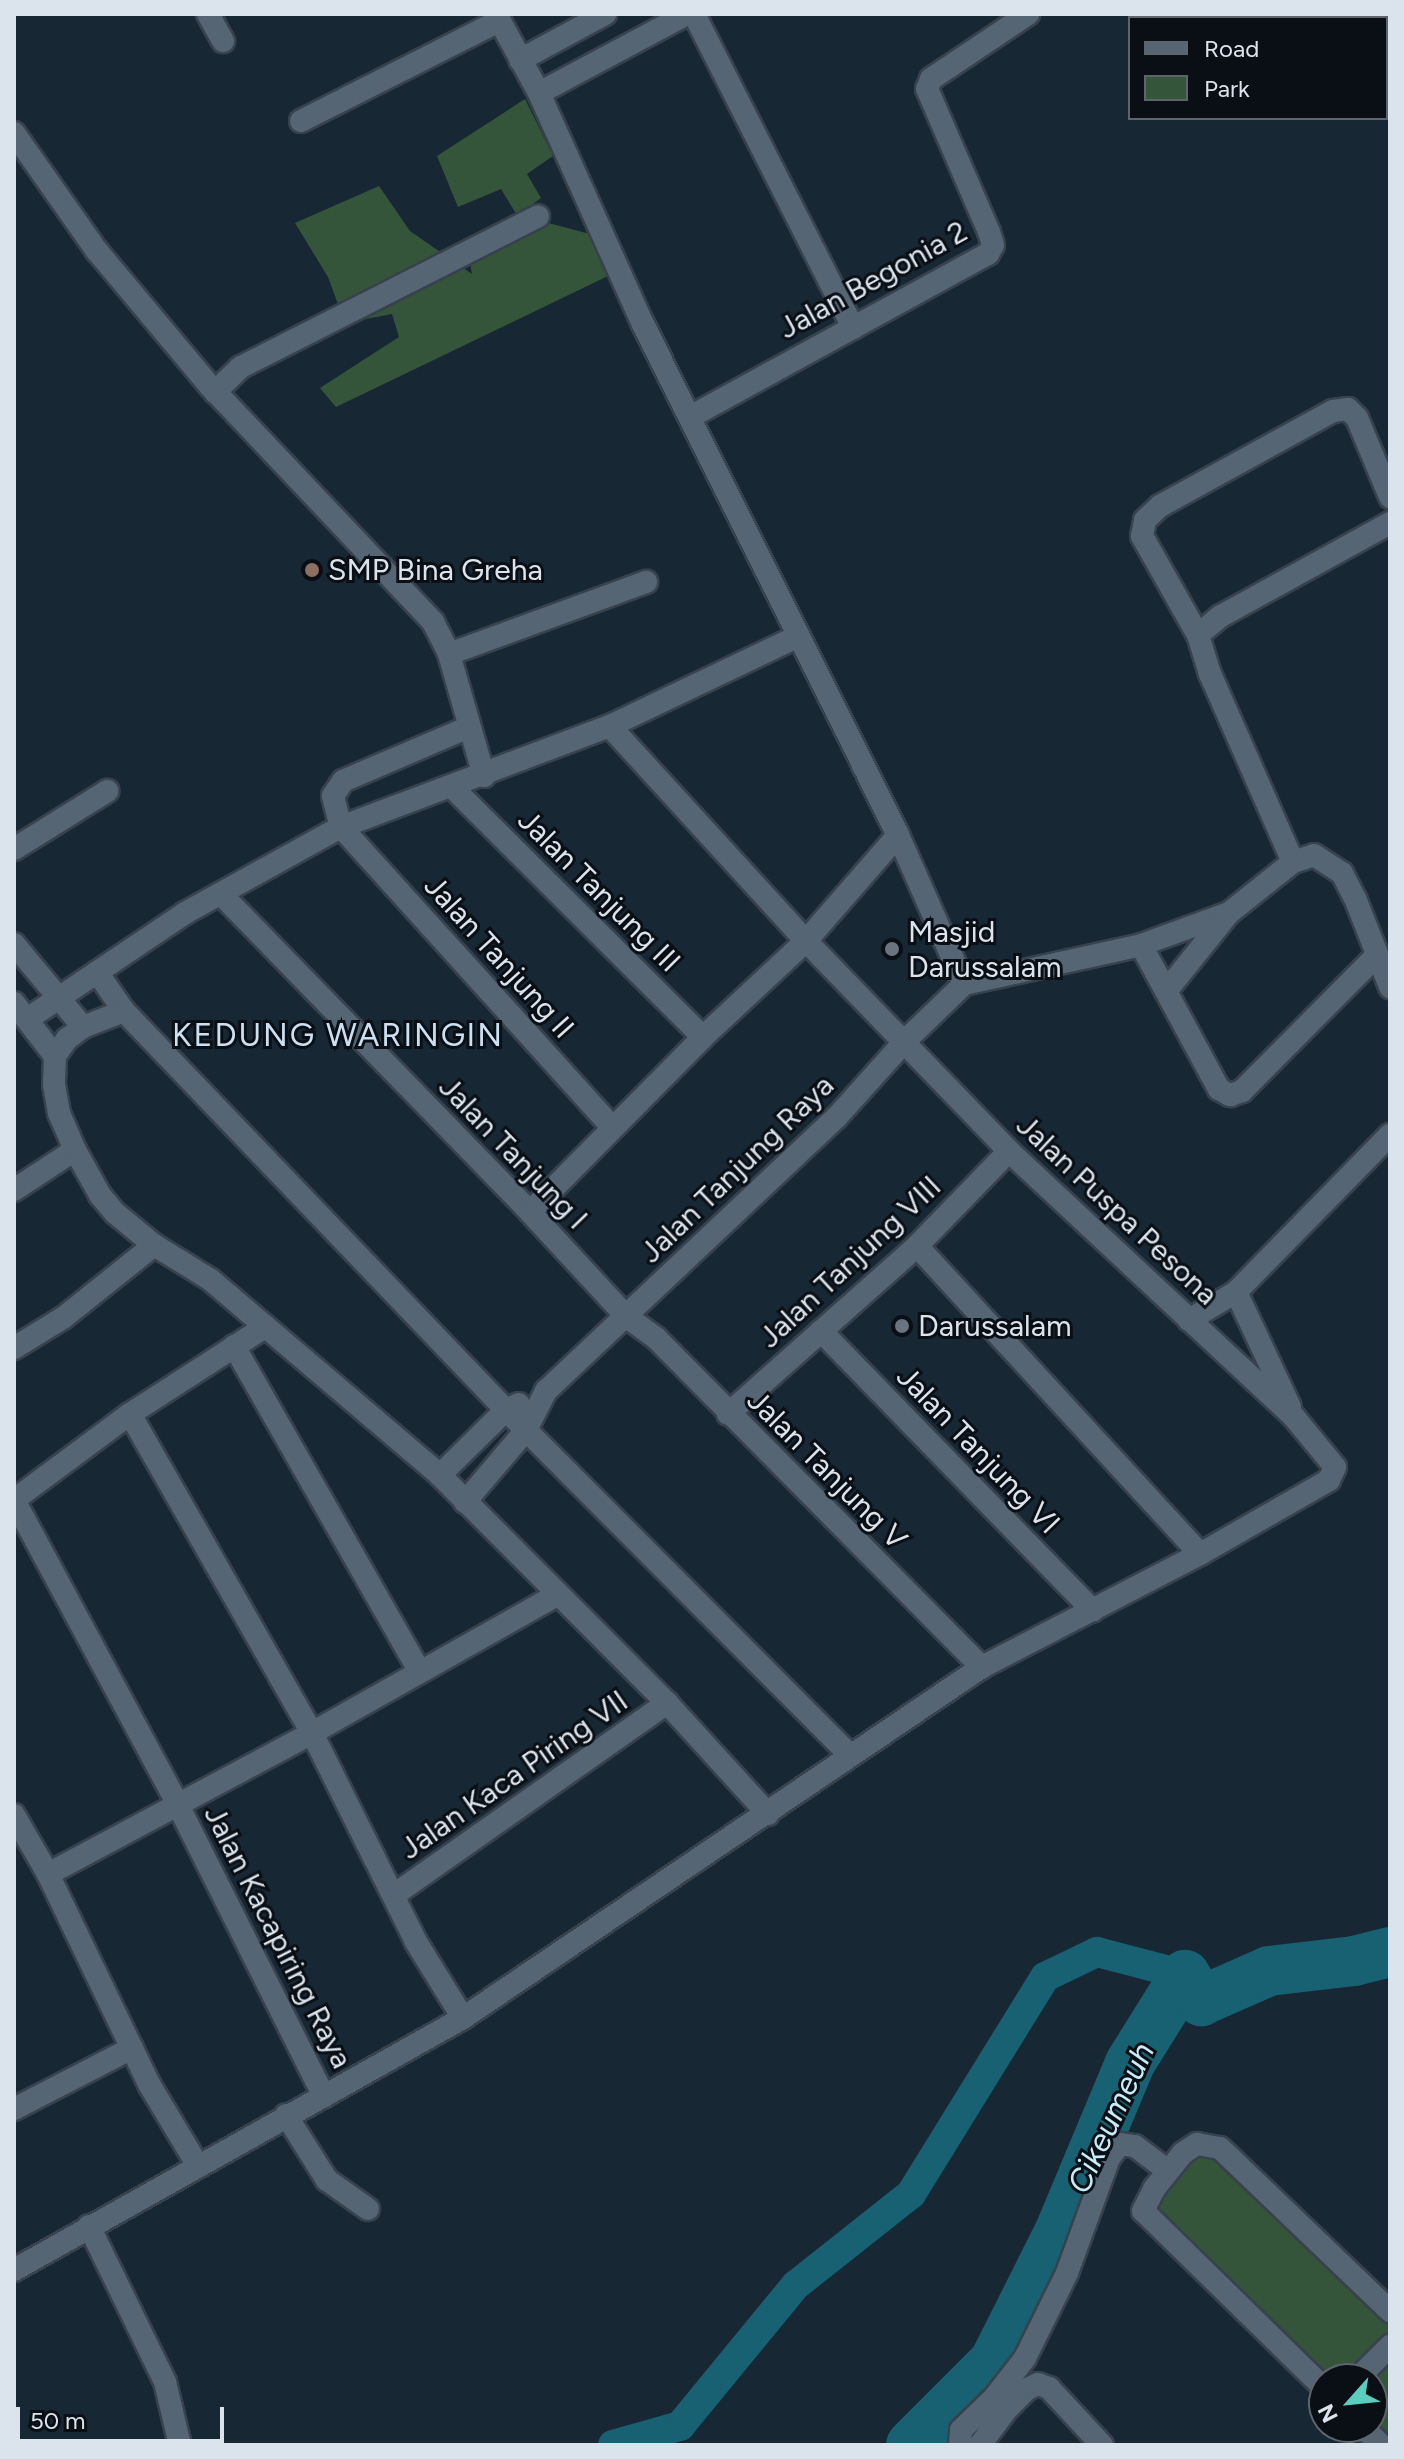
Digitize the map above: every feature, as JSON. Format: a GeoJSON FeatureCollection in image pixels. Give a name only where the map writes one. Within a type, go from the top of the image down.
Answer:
{"type":"FeatureCollection","features":[{"type":"Feature","properties":{"kind":"street"},"geometry":{"type":"LineString","coordinates":[[208,14],[223,41]]}},
{"type":"Feature","properties":{"kind":"street"},"geometry":{"type":"LineString","coordinates":[[520,60],[605,14]]}},
{"type":"Feature","properties":{"kind":"street"},"geometry":{"type":"LineString","coordinates":[[539,93],[687,14]]}},
{"type":"Feature","properties":{"kind":"street"},"geometry":{"type":"LineString","coordinates":[[694,14],[853,328]]}},
{"type":"Feature","properties":{"kind":"street","name":"Jalan Begonia 2"},"geometry":{"type":"LineString","coordinates":[[690,417],[988,254],[993,245],[989,232],[927,89],[931,79],[1028,14]]}},
{"type":"Feature","properties":{"kind":"street"},"geometry":{"type":"LineString","coordinates":[[301,121],[498,17],[539,93],[690,417],[898,835],[964,984],[1141,945],[1229,913]]}},
{"type":"Feature","properties":{"kind":"street"},"geometry":{"type":"LineString","coordinates":[[14,133],[97,251],[215,392],[433,622],[449,654],[484,776]]}},
{"type":"Feature","properties":{"kind":"street"},"geometry":{"type":"LineString","coordinates":[[215,392],[241,367],[538,216]]}},
{"type":"Feature","properties":{"kind":"street"},"geometry":{"type":"LineString","coordinates":[[1293,862],[1210,674],[1198,635],[1142,536],[1145,520],[1160,506],[1333,411],[1348,409],[1357,418],[1390,497]]}},
{"type":"Feature","properties":{"kind":"street"},"geometry":{"type":"LineString","coordinates":[[1198,635],[1221,616],[1390,523]]}},
{"type":"Feature","properties":{"kind":"street"},"geometry":{"type":"LineString","coordinates":[[449,654],[646,582]]}},
{"type":"Feature","properties":{"kind":"street"},"geometry":{"type":"LineString","coordinates":[[55,1056],[21,1010],[59,995],[221,894],[341,827],[484,776],[610,726],[799,636]]}},
{"type":"Feature","properties":{"kind":"street","name":"Jalan Puspa Pesona"},"geometry":{"type":"LineString","coordinates":[[610,726],[806,941],[1009,1151],[1294,1417],[1335,1467],[1329,1480],[1200,1554]]}},
{"type":"Feature","properties":{"kind":"street"},"geometry":{"type":"LineString","coordinates":[[341,827],[333,796],[343,781],[469,727]]}},
{"type":"Feature","properties":{"kind":"street","name":"Jalan Tanjung III"},"geometry":{"type":"LineString","coordinates":[[452,787],[703,1037]]}},
{"type":"Feature","properties":{"kind":"street"},"geometry":{"type":"LineString","coordinates":[[14,849],[107,791]]}},
{"type":"Feature","properties":{"kind":"street","name":"Jalan Tanjung II"},"geometry":{"type":"LineString","coordinates":[[341,827],[612,1127]]}},
{"type":"Feature","properties":{"kind":"street"},"geometry":{"type":"LineString","coordinates":[[530,1212],[703,1037],[806,941],[898,835]]}},
{"type":"Feature","properties":{"kind":"street"},"geometry":{"type":"LineString","coordinates":[[1167,990],[1229,913],[1293,862],[1314,855],[1342,873],[1364,919],[1375,957],[1390,987]]}},
{"type":"Feature","properties":{"kind":"street","name":"Jalan Tanjung I"},"geometry":{"type":"LineString","coordinates":[[221,894],[530,1212],[627,1317]]}},
{"type":"Feature","properties":{"kind":"street"},"geometry":{"type":"LineString","coordinates":[[14,944],[83,1027]]}},
{"type":"Feature","properties":{"kind":"street"},"geometry":{"type":"LineString","coordinates":[[1141,945],[1219,1089],[1230,1095],[1242,1091],[1375,957]]}},
{"type":"Feature","properties":{"kind":"street"},"geometry":{"type":"LineString","coordinates":[[97,972],[124,1011],[506,1410],[849,1754]]}},
{"type":"Feature","properties":{"kind":"street","name":"Jalan Tanjung Raya"},"geometry":{"type":"LineString","coordinates":[[440,1475],[506,1410],[546,1391],[627,1317],[836,1118],[905,1041],[964,984]]}},
{"type":"Feature","properties":{"kind":"street"},"geometry":{"type":"LineString","coordinates":[[124,1011],[83,1027],[67,1039],[55,1056],[54,1084],[59,1113],[75,1150],[108,1204],[154,1245],[211,1280],[440,1475],[667,1703],[768,1814]]}},
{"type":"Feature","properties":{"kind":"street"},"geometry":{"type":"LineString","coordinates":[[1189,1320],[1236,1292],[1390,1135]]}},
{"type":"Feature","properties":{"kind":"street"},"geometry":{"type":"LineString","coordinates":[[14,1190],[75,1150]]}},
{"type":"Feature","properties":{"kind":"street","name":"Jalan Tanjung VIII"},"geometry":{"type":"LineString","coordinates":[[728,1414],[917,1246],[1009,1151]]}},
{"type":"Feature","properties":{"kind":"street"},"geometry":{"type":"LineString","coordinates":[[14,1348],[63,1318],[154,1245]]}},
{"type":"Feature","properties":{"kind":"street"},"geometry":{"type":"LineString","coordinates":[[14,2270],[463,2018],[768,1814],[849,1754],[982,1667],[1200,1554],[917,1246]]}},
{"type":"Feature","properties":{"kind":"street","name":"Jalan Puspa Pesona"},"geometry":{"type":"LineString","coordinates":[[1236,1292],[1294,1417]]}},
{"type":"Feature","properties":{"kind":"street","name":"Jalan Tanjung V"},"geometry":{"type":"LineString","coordinates":[[627,1317],[657,1339],[982,1667]]}},
{"type":"Feature","properties":{"kind":"street"},"geometry":{"type":"LineString","coordinates":[[14,1500],[130,1414],[265,1327]]}},
{"type":"Feature","properties":{"kind":"street","name":"Jalan Tanjung VI"},"geometry":{"type":"LineString","coordinates":[[821,1331],[1093,1611]]}},
{"type":"Feature","properties":{"kind":"street"},"geometry":{"type":"LineString","coordinates":[[234,1346],[420,1672]]}},
{"type":"Feature","properties":{"kind":"street","name":"Jalan Tanjung Raya"},"geometry":{"type":"LineString","coordinates":[[465,1502],[526,1430],[546,1391]]}},
{"type":"Feature","properties":{"kind":"street"},"geometry":{"type":"LineString","coordinates":[[130,1414],[312,1733],[416,1942],[463,2018]]}},
{"type":"Feature","properties":{"kind":"street","name":"Jalan Kacapiring Raya"},"geometry":{"type":"LineString","coordinates":[[14,1500],[178,1805],[324,2096]]}},
{"type":"Feature","properties":{"kind":"street"},"geometry":{"type":"LineString","coordinates":[[48,1874],[312,1733],[557,1595]]}},
{"type":"Feature","properties":{"kind":"street","name":"Jalan Kaca Piring VII"},"geometry":{"type":"LineString","coordinates":[[394,1895],[667,1703]]}},
{"type":"Feature","properties":{"kind":"street"},"geometry":{"type":"LineString","coordinates":[[14,1815],[48,1874],[132,2048],[198,2166]]}},
{"type":"Feature","properties":{"kind":"street"},"geometry":{"type":"LineString","coordinates":[[14,2109],[132,2048]]}},
{"type":"Feature","properties":{"kind":"street"},"geometry":{"type":"LineString","coordinates":[[286,2115],[327,2180],[368,2209]]}},
{"type":"Feature","properties":{"kind":"street"},"geometry":{"type":"LineString","coordinates":[[960,2445],[961,2430],[994,2398],[1025,2358],[1067,2273],[1109,2158],[1120,2144],[1135,2146],[1168,2171]]}},
{"type":"Feature","properties":{"kind":"street"},"geometry":{"type":"LineString","coordinates":[[1308,2372],[1143,2211],[1183,2153],[1197,2144],[1220,2148],[1390,2311]]}},
{"type":"Feature","properties":{"kind":"street"},"geometry":{"type":"LineString","coordinates":[[89,2226],[165,2382],[180,2445]]}},
{"type":"Feature","properties":{"kind":"street"},"geometry":{"type":"LineString","coordinates":[[1373,2363],[1390,2346]]}},
{"type":"Feature","properties":{"kind":"street"},"geometry":{"type":"LineString","coordinates":[[980,2445],[1007,2409],[1027,2389],[1038,2384],[1049,2388],[1102,2445]]}},
{"type":"Feature","properties":{"kind":"green space"},"geometry":{"type":"Polygon","coordinates":[[[525,99],[553,156],[527,174],[541,198],[518,215],[590,234],[610,275],[336,407],[320,388],[399,337],[392,314],[345,323],[328,277],[295,223],[379,186],[410,231],[472,274],[466,241],[517,215],[501,189],[458,207],[437,156],[525,99]]]}},
{"type":"Feature","properties":{"kind":"green space"},"geometry":{"type":"Polygon","coordinates":[[[1209,2145],[1390,2309],[1390,2445],[1388,2363],[1308,2364],[1143,2211],[1154,2189],[1209,2145]]]}},
{"type":"Feature","properties":{"kind":"waterway"},"geometry":{"type":"LineString","coordinates":[[613,2445],[680,2426],[796,2285],[911,2194],[1045,1977],[1097,1952],[1185,1975]]}},
{"type":"Feature","properties":{"kind":"waterway","name":"Cikeumeuh"},"geometry":{"type":"LineString","coordinates":[[911,2445],[994,2362],[1059,2233],[1130,2063],[1185,1975],[1201,2001],[1269,1971],[1354,1961],[1390,1952]]}},
{"type":"Feature","properties":{"kind":"place","name":"SMP Bina Greha"},"geometry":{"type":"Point","coordinates":[312,570]}},
{"type":"Feature","properties":{"kind":"place","name":"Masjid Darussalam"},"geometry":{"type":"Point","coordinates":[892,949]}},
{"type":"Feature","properties":{"kind":"place","name":"Darussalam"},"geometry":{"type":"Point","coordinates":[902,1326]}},
{"type":"Feature","properties":{"kind":"district","name":"KEDUNG WARINGIN"},"geometry":{"type":"Point","coordinates":[338,1035]}}]}
